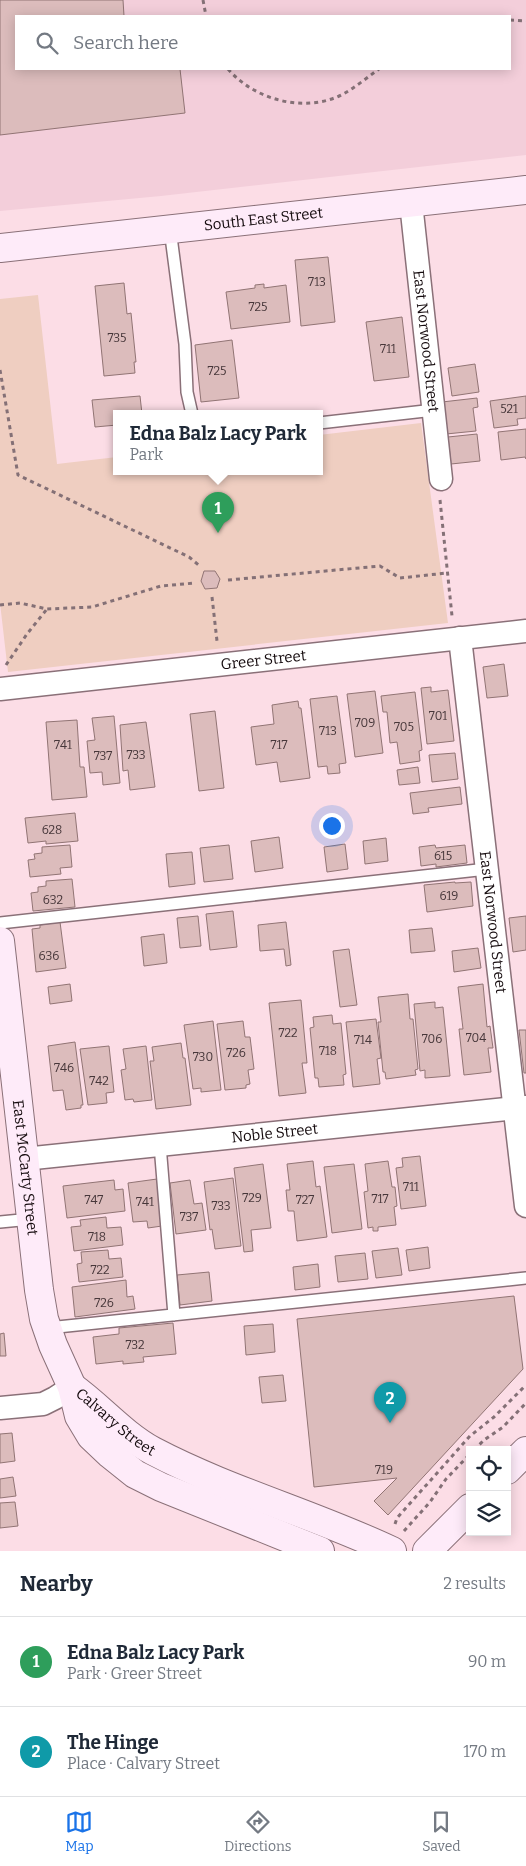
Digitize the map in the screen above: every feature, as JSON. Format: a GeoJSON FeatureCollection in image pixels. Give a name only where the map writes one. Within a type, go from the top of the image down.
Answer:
{"type":"FeatureCollection","features":[{"type":"Feature","properties":{"kind":"main road","name":"South East Street"},"geometry":{"type":"LineString","coordinates":[[0,248],[526,190]]}},
{"type":"Feature","properties":{"kind":"main road","name":"East McCarty Street"},"geometry":{"type":"LineString","coordinates":[[0,941],[4,1011],[39,1290],[52,1345],[72,1388]]}},
{"type":"Feature","properties":{"kind":"main road","name":"Calvary Street"},"geometry":{"type":"LineString","coordinates":[[72,1388],[91,1400],[122,1430],[152,1450],[214,1478],[390,1550]]}},
{"type":"Feature","properties":{"kind":"main road","name":"Calvary Street"},"geometry":{"type":"LineString","coordinates":[[72,1388],[79,1416],[91,1436],[135,1474],[184,1497],[320,1551]]}},
{"type":"Feature","properties":{"kind":"main road"},"geometry":{"type":"LineString","coordinates":[[511,1466],[526,1451]]}},
{"type":"Feature","properties":{"kind":"main road"},"geometry":{"type":"LineString","coordinates":[[428,1551],[466,1512]]}},
{"type":"Feature","properties":{"kind":"street","name":"East Norwood Street"},"geometry":{"type":"LineString","coordinates":[[411,203],[441,479]]}},
{"type":"Feature","properties":{"kind":"street","name":"East Norwood Street"},"geometry":{"type":"LineString","coordinates":[[456,628],[520,1107],[526,1206]]}},
{"type":"Feature","properties":{"kind":"street","name":"Greer Street"},"geometry":{"type":"LineString","coordinates":[[0,689],[219,665],[456,628],[526,631]]}},
{"type":"Feature","properties":{"kind":"street","name":"Noble Street"},"geometry":{"type":"LineString","coordinates":[[24,1159],[520,1107]]}},
{"type":"Feature","properties":{"kind":"street"},"geometry":{"type":"LineString","coordinates":[[0,1408],[43,1404],[72,1388]]}},
{"type":"Feature","properties":{"kind":"lane"},"geometry":{"type":"LineString","coordinates":[[170,229],[185,344],[187,392],[191,410]]}},
{"type":"Feature","properties":{"kind":"lane"},"geometry":{"type":"LineString","coordinates":[[323,423],[434,410]]}},
{"type":"Feature","properties":{"kind":"lane"},"geometry":{"type":"LineString","coordinates":[[0,923],[487,869]]}},
{"type":"Feature","properties":{"kind":"lane"},"geometry":{"type":"LineString","coordinates":[[160,1145],[174,1315]]}},
{"type":"Feature","properties":{"kind":"lane"},"geometry":{"type":"LineString","coordinates":[[0,1222],[31,1219]]}},
{"type":"Feature","properties":{"kind":"lane"},"geometry":{"type":"LineString","coordinates":[[47,1328],[526,1278]]}},
{"type":"Feature","properties":{"kind":"path"},"geometry":{"type":"LineString","coordinates":[[203,0],[206,15]]}},
{"type":"Feature","properties":{"kind":"path"},"geometry":{"type":"LineString","coordinates":[[511,20],[526,21]]}},
{"type":"Feature","properties":{"kind":"path"},"geometry":{"type":"LineString","coordinates":[[229,70],[236,78],[254,90],[293,103],[316,102],[337,97],[378,70]]}},
{"type":"Feature","properties":{"kind":"path"},"geometry":{"type":"LineString","coordinates":[[0,370],[18,475],[189,558],[201,566]]}},
{"type":"Feature","properties":{"kind":"path"},"geometry":{"type":"LineString","coordinates":[[441,479],[440,506],[447,573],[456,628]]}},
{"type":"Feature","properties":{"kind":"path"},"geometry":{"type":"LineString","coordinates":[[228,580],[380,566],[400,578],[447,573]]}},
{"type":"Feature","properties":{"kind":"path"},"geometry":{"type":"LineString","coordinates":[[0,605],[20,602],[47,609],[92,608],[161,586],[195,583]]}},
{"type":"Feature","properties":{"kind":"path"},"geometry":{"type":"LineString","coordinates":[[212,597],[219,665]]}},
{"type":"Feature","properties":{"kind":"path"},"geometry":{"type":"LineString","coordinates":[[0,669],[6,665],[47,609]]}},
{"type":"Feature","properties":{"kind":"path"},"geometry":{"type":"LineString","coordinates":[[390,1550],[397,1518],[470,1436],[494,1417],[526,1385]]}},
{"type":"Feature","properties":{"kind":"path"},"geometry":{"type":"LineString","coordinates":[[478,1446],[503,1427],[526,1403]]}},
{"type":"Feature","properties":{"kind":"path"},"geometry":{"type":"LineString","coordinates":[[390,1550],[430,1502],[446,1478],[466,1458]]}},
{"type":"Feature","properties":{"kind":"shaded area"},"geometry":{"type":"Polygon","coordinates":[[[0,0],[526,0],[526,155],[161,196],[0,211],[0,0]]]}},
{"type":"Feature","properties":{"kind":"shaded area"},"geometry":{"type":"Polygon","coordinates":[[[38,295],[57,464],[113,457],[113,475],[323,475],[323,435],[421,423],[448,623],[8,672],[0,603],[0,299],[38,295]]]}},
{"type":"Feature","properties":{"kind":"building"},"geometry":{"type":"Polygon","coordinates":[[[0,0],[123,0],[124,15],[15,15],[15,70],[180,70],[185,113],[0,135],[0,0]]]}},
{"type":"Feature","properties":{"kind":"building"},"geometry":{"type":"Polygon","coordinates":[[[328,257],[335,322],[301,326],[295,260],[328,257]]]}},
{"type":"Feature","properties":{"kind":"building"},"geometry":{"type":"Polygon","coordinates":[[[124,283],[127,314],[131,313],[136,362],[134,362],[135,373],[104,376],[95,286],[124,283]]]}},
{"type":"Feature","properties":{"kind":"building"},"geometry":{"type":"Polygon","coordinates":[[[264,284],[264,288],[286,285],[290,322],[231,329],[226,292],[255,288],[255,285],[264,284]]]}},
{"type":"Feature","properties":{"kind":"building"},"geometry":{"type":"Polygon","coordinates":[[[402,317],[409,377],[374,381],[366,322],[402,317]]]}},
{"type":"Feature","properties":{"kind":"building"},"geometry":{"type":"Polygon","coordinates":[[[232,340],[239,398],[201,402],[195,345],[232,340]]]}},
{"type":"Feature","properties":{"kind":"building"},"geometry":{"type":"Polygon","coordinates":[[[475,364],[479,392],[452,396],[448,368],[475,364]]]}},
{"type":"Feature","properties":{"kind":"building"},"geometry":{"type":"Polygon","coordinates":[[[140,396],[142,410],[113,410],[113,425],[95,427],[92,400],[140,396]]]}},
{"type":"Feature","properties":{"kind":"building"},"geometry":{"type":"Polygon","coordinates":[[[526,396],[526,418],[517,419],[518,425],[494,428],[490,401],[526,396]]]}},
{"type":"Feature","properties":{"kind":"building"},"geometry":{"type":"Polygon","coordinates":[[[477,398],[478,407],[473,408],[476,431],[446,434],[442,402],[477,398]]]}},
{"type":"Feature","properties":{"kind":"building"},"geometry":{"type":"Polygon","coordinates":[[[526,429],[526,459],[525,457],[501,460],[498,432],[526,429]]]}},
{"type":"Feature","properties":{"kind":"building"},"geometry":{"type":"Polygon","coordinates":[[[477,434],[480,461],[451,464],[448,437],[477,434]]]}},
{"type":"Feature","properties":{"kind":"building"},"geometry":{"type":"Polygon","coordinates":[[[204,571],[215,571],[220,579],[217,588],[205,589],[201,581],[204,571]]]}},
{"type":"Feature","properties":{"kind":"building"},"geometry":{"type":"Polygon","coordinates":[[[504,664],[508,696],[487,698],[483,667],[504,664]]]}},
{"type":"Feature","properties":{"kind":"building"},"geometry":{"type":"Polygon","coordinates":[[[431,687],[431,692],[448,690],[454,741],[427,744],[421,688],[431,687]]]}},
{"type":"Feature","properties":{"kind":"building"},"geometry":{"type":"Polygon","coordinates":[[[375,691],[383,753],[355,757],[347,694],[375,691]]]}},
{"type":"Feature","properties":{"kind":"building"},"geometry":{"type":"Polygon","coordinates":[[[415,692],[422,750],[419,751],[420,761],[400,764],[397,742],[390,743],[387,712],[383,712],[381,696],[415,692]]]}},
{"type":"Feature","properties":{"kind":"building"},"geometry":{"type":"Polygon","coordinates":[[[337,696],[346,763],[339,764],[340,773],[328,774],[327,766],[318,767],[310,699],[337,696]]]}},
{"type":"Feature","properties":{"kind":"building"},"geometry":{"type":"Polygon","coordinates":[[[298,701],[299,708],[301,708],[310,778],[280,782],[277,762],[256,765],[251,727],[274,724],[272,705],[298,701]]]}},
{"type":"Feature","properties":{"kind":"building"},"geometry":{"type":"Polygon","coordinates":[[[215,711],[224,788],[199,791],[190,714],[215,711]]]}},
{"type":"Feature","properties":{"kind":"building"},"geometry":{"type":"Polygon","coordinates":[[[114,716],[120,783],[103,785],[102,772],[90,773],[87,741],[95,740],[92,718],[114,716]]]}},
{"type":"Feature","properties":{"kind":"building"},"geometry":{"type":"Polygon","coordinates":[[[77,720],[80,767],[84,767],[87,797],[52,800],[46,722],[77,720]]]}},
{"type":"Feature","properties":{"kind":"building"},"geometry":{"type":"Polygon","coordinates":[[[146,722],[155,787],[130,790],[128,770],[123,771],[120,725],[146,722]]]}},
{"type":"Feature","properties":{"kind":"building"},"geometry":{"type":"Polygon","coordinates":[[[455,753],[458,779],[432,782],[429,755],[455,753]]]}},
{"type":"Feature","properties":{"kind":"building"},"geometry":{"type":"Polygon","coordinates":[[[418,767],[420,783],[399,785],[397,770],[418,767]]]}},
{"type":"Feature","properties":{"kind":"building"},"geometry":{"type":"Polygon","coordinates":[[[460,787],[462,804],[428,808],[429,812],[413,814],[410,793],[460,787]]]}},
{"type":"Feature","properties":{"kind":"building"},"geometry":{"type":"Polygon","coordinates":[[[75,813],[78,841],[46,844],[46,841],[28,843],[25,818],[75,813]]]}},
{"type":"Feature","properties":{"kind":"building"},"geometry":{"type":"Polygon","coordinates":[[[279,837],[283,868],[255,872],[251,841],[279,837]]]}},
{"type":"Feature","properties":{"kind":"building"},"geometry":{"type":"Polygon","coordinates":[[[386,838],[388,861],[365,864],[363,841],[386,838]]]}},
{"type":"Feature","properties":{"kind":"building"},"geometry":{"type":"Polygon","coordinates":[[[345,844],[348,869],[327,872],[324,847],[345,844]]]}},
{"type":"Feature","properties":{"kind":"building"},"geometry":{"type":"Polygon","coordinates":[[[70,845],[72,867],[60,868],[61,874],[30,877],[28,860],[35,859],[34,854],[42,853],[42,847],[70,845]]]}},
{"type":"Feature","properties":{"kind":"building"},"geometry":{"type":"Polygon","coordinates":[[[229,845],[233,879],[204,882],[200,848],[229,845]]]}},
{"type":"Feature","properties":{"kind":"building"},"geometry":{"type":"Polygon","coordinates":[[[435,845],[436,848],[465,845],[467,863],[436,867],[436,864],[421,866],[419,847],[435,845]]]}},
{"type":"Feature","properties":{"kind":"building"},"geometry":{"type":"Polygon","coordinates":[[[192,852],[195,884],[169,887],[166,854],[192,852]]]}},
{"type":"Feature","properties":{"kind":"building"},"geometry":{"type":"Polygon","coordinates":[[[72,879],[75,907],[33,911],[31,893],[38,892],[38,887],[46,886],[46,881],[72,879]]]}},
{"type":"Feature","properties":{"kind":"building"},"geometry":{"type":"Polygon","coordinates":[[[471,882],[473,906],[427,912],[424,885],[471,882]]]}},
{"type":"Feature","properties":{"kind":"building"},"geometry":{"type":"Polygon","coordinates":[[[233,911],[237,947],[210,950],[206,914],[233,911]]]}},
{"type":"Feature","properties":{"kind":"building"},"geometry":{"type":"Polygon","coordinates":[[[198,916],[201,946],[180,948],[177,918],[198,916]]]}},
{"type":"Feature","properties":{"kind":"building"},"geometry":{"type":"Polygon","coordinates":[[[526,916],[526,950],[513,952],[509,918],[526,916]]]}},
{"type":"Feature","properties":{"kind":"building"},"geometry":{"type":"Polygon","coordinates":[[[60,922],[66,968],[36,972],[32,929],[40,928],[40,925],[60,922]]]}},
{"type":"Feature","properties":{"kind":"building"},"geometry":{"type":"Polygon","coordinates":[[[286,922],[291,965],[286,966],[284,949],[260,951],[258,925],[286,922]]]}},
{"type":"Feature","properties":{"kind":"building"},"geometry":{"type":"Polygon","coordinates":[[[432,928],[435,951],[411,953],[409,930],[432,928]]]}},
{"type":"Feature","properties":{"kind":"building"},"geometry":{"type":"Polygon","coordinates":[[[164,934],[167,963],[144,966],[141,937],[164,934]]]}},
{"type":"Feature","properties":{"kind":"building"},"geometry":{"type":"Polygon","coordinates":[[[478,948],[481,968],[454,972],[452,951],[478,948]]]}},
{"type":"Feature","properties":{"kind":"building"},"geometry":{"type":"Polygon","coordinates":[[[349,949],[357,1005],[340,1007],[333,951],[349,949]]]}},
{"type":"Feature","properties":{"kind":"building"},"geometry":{"type":"Polygon","coordinates":[[[70,984],[72,1001],[50,1004],[48,987],[70,984]]]}},
{"type":"Feature","properties":{"kind":"building"},"geometry":{"type":"Polygon","coordinates":[[[483,984],[487,1027],[490,1026],[493,1048],[488,1048],[491,1072],[464,1075],[459,1029],[463,1029],[458,987],[483,984]]]}},
{"type":"Feature","properties":{"kind":"building"},"geometry":{"type":"Polygon","coordinates":[[[408,994],[410,1019],[413,1019],[418,1069],[415,1070],[416,1075],[386,1079],[385,1072],[383,1072],[378,1022],[381,1022],[378,997],[408,994]]]}},
{"type":"Feature","properties":{"kind":"building"},"geometry":{"type":"Polygon","coordinates":[[[301,1000],[307,1063],[302,1063],[306,1093],[279,1096],[269,1003],[301,1000]]]}},
{"type":"Feature","properties":{"kind":"building"},"geometry":{"type":"Polygon","coordinates":[[[435,1002],[435,1008],[443,1007],[450,1076],[425,1078],[425,1070],[420,1071],[414,1004],[435,1002]]]}},
{"type":"Feature","properties":{"kind":"building"},"geometry":{"type":"Polygon","coordinates":[[[332,1015],[333,1024],[341,1023],[346,1074],[343,1075],[344,1085],[319,1087],[318,1078],[315,1078],[310,1028],[314,1027],[313,1017],[332,1015]]]}},
{"type":"Feature","properties":{"kind":"building"},"geometry":{"type":"Polygon","coordinates":[[[376,1019],[381,1058],[377,1059],[380,1084],[353,1087],[346,1022],[376,1019]]]}},
{"type":"Feature","properties":{"kind":"building"},"geometry":{"type":"Polygon","coordinates":[[[213,1021],[221,1090],[201,1092],[201,1088],[193,1089],[184,1025],[213,1021]]]}},
{"type":"Feature","properties":{"kind":"building"},"geometry":{"type":"Polygon","coordinates":[[[243,1021],[245,1037],[250,1037],[254,1069],[248,1070],[250,1084],[246,1085],[246,1088],[225,1090],[217,1024],[243,1021]]]}},
{"type":"Feature","properties":{"kind":"building"},"geometry":{"type":"Polygon","coordinates":[[[519,1030],[526,1030],[526,1073],[524,1073],[519,1030]]]}},
{"type":"Feature","properties":{"kind":"building"},"geometry":{"type":"Polygon","coordinates":[[[75,1042],[83,1105],[81,1105],[81,1108],[66,1110],[63,1090],[53,1091],[48,1046],[75,1042]]]}},
{"type":"Feature","properties":{"kind":"building"},"geometry":{"type":"Polygon","coordinates":[[[181,1043],[183,1058],[185,1058],[191,1105],[156,1109],[150,1061],[154,1061],[152,1047],[181,1043]]]}},
{"type":"Feature","properties":{"kind":"building"},"geometry":{"type":"Polygon","coordinates":[[[109,1046],[114,1092],[106,1093],[107,1103],[88,1105],[80,1049],[109,1046]]]}},
{"type":"Feature","properties":{"kind":"building"},"geometry":{"type":"Polygon","coordinates":[[[146,1046],[152,1100],[134,1102],[133,1099],[125,1100],[121,1070],[126,1069],[123,1049],[146,1046]]]}},
{"type":"Feature","properties":{"kind":"building"},"geometry":{"type":"Polygon","coordinates":[[[420,1156],[426,1206],[401,1209],[396,1168],[403,1167],[402,1158],[420,1156]]]}},
{"type":"Feature","properties":{"kind":"building"},"geometry":{"type":"Polygon","coordinates":[[[313,1161],[316,1187],[320,1186],[327,1237],[297,1241],[294,1211],[288,1211],[286,1190],[290,1190],[287,1164],[313,1161]]]}},
{"type":"Feature","properties":{"kind":"building"},"geometry":{"type":"Polygon","coordinates":[[[388,1161],[392,1187],[395,1187],[397,1206],[394,1207],[396,1225],[378,1227],[378,1231],[373,1231],[373,1227],[368,1228],[364,1192],[368,1191],[365,1164],[388,1161]]]}},
{"type":"Feature","properties":{"kind":"building"},"geometry":{"type":"Polygon","coordinates":[[[263,1164],[271,1228],[251,1230],[253,1251],[244,1252],[234,1168],[263,1164]]]}},
{"type":"Feature","properties":{"kind":"building"},"geometry":{"type":"Polygon","coordinates":[[[354,1164],[362,1229],[332,1233],[324,1167],[354,1164]]]}},
{"type":"Feature","properties":{"kind":"building"},"geometry":{"type":"Polygon","coordinates":[[[233,1178],[241,1246],[215,1249],[212,1229],[210,1230],[204,1182],[233,1178]]]}},
{"type":"Feature","properties":{"kind":"building"},"geometry":{"type":"Polygon","coordinates":[[[157,1179],[162,1226],[148,1228],[147,1221],[133,1222],[128,1183],[157,1179]]]}},
{"type":"Feature","properties":{"kind":"building"},"geometry":{"type":"Polygon","coordinates":[[[114,1180],[115,1190],[123,1189],[125,1211],[67,1218],[63,1186],[114,1180]]]}},
{"type":"Feature","properties":{"kind":"building"},"geometry":{"type":"Polygon","coordinates":[[[190,1180],[194,1204],[202,1203],[206,1230],[176,1234],[170,1183],[190,1180]]]}},
{"type":"Feature","properties":{"kind":"building"},"geometry":{"type":"Polygon","coordinates":[[[106,1217],[107,1228],[121,1227],[123,1245],[74,1251],[71,1227],[81,1226],[80,1220],[106,1217]]]}},
{"type":"Feature","properties":{"kind":"building"},"geometry":{"type":"Polygon","coordinates":[[[428,1247],[430,1268],[409,1271],[406,1250],[428,1247]]]}},
{"type":"Feature","properties":{"kind":"building"},"geometry":{"type":"Polygon","coordinates":[[[398,1248],[402,1275],[376,1278],[372,1251],[398,1248]]]}},
{"type":"Feature","properties":{"kind":"building"},"geometry":{"type":"Polygon","coordinates":[[[108,1250],[109,1259],[121,1258],[123,1277],[79,1282],[77,1264],[82,1263],[81,1252],[108,1250]]]}},
{"type":"Feature","properties":{"kind":"building"},"geometry":{"type":"Polygon","coordinates":[[[365,1253],[368,1279],[338,1282],[335,1256],[365,1253]]]}},
{"type":"Feature","properties":{"kind":"building"},"geometry":{"type":"Polygon","coordinates":[[[318,1264],[320,1287],[295,1290],[293,1267],[318,1264]]]}},
{"type":"Feature","properties":{"kind":"building"},"geometry":{"type":"Polygon","coordinates":[[[209,1272],[212,1301],[180,1305],[177,1275],[209,1272]]]}},
{"type":"Feature","properties":{"kind":"building"},"geometry":{"type":"Polygon","coordinates":[[[126,1280],[127,1297],[133,1296],[135,1309],[75,1317],[72,1287],[126,1280]]]}},
{"type":"Feature","properties":{"kind":"building"},"geometry":{"type":"Polygon","coordinates":[[[514,1296],[523,1369],[388,1515],[374,1501],[397,1478],[314,1487],[297,1319],[514,1296]]]}},
{"type":"Feature","properties":{"kind":"building"},"geometry":{"type":"Polygon","coordinates":[[[173,1323],[176,1354],[143,1357],[144,1362],[123,1364],[123,1361],[96,1364],[93,1337],[119,1334],[119,1328],[173,1323]]]}},
{"type":"Feature","properties":{"kind":"building"},"geometry":{"type":"Polygon","coordinates":[[[273,1324],[275,1352],[246,1355],[244,1326],[273,1324]]]}},
{"type":"Feature","properties":{"kind":"building"},"geometry":{"type":"Polygon","coordinates":[[[4,1333],[6,1356],[0,1356],[0,1334],[4,1333]]]}},
{"type":"Feature","properties":{"kind":"building"},"geometry":{"type":"Polygon","coordinates":[[[283,1375],[286,1401],[262,1403],[259,1377],[283,1375]]]}},
{"type":"Feature","properties":{"kind":"building"},"geometry":{"type":"Polygon","coordinates":[[[12,1433],[15,1461],[0,1463],[0,1434],[12,1433]]]}},
{"type":"Feature","properties":{"kind":"building"},"geometry":{"type":"Polygon","coordinates":[[[13,1477],[16,1496],[0,1498],[0,1479],[13,1477]]]}},
{"type":"Feature","properties":{"kind":"building"},"geometry":{"type":"Polygon","coordinates":[[[15,1502],[18,1526],[0,1528],[0,1503],[15,1502]]]}},
{"type":"Feature","properties":{"kind":"place","name":"Edna Balz Lacy Park"},"geometry":{"type":"Point","coordinates":[218,533]}},
{"type":"Feature","properties":{"kind":"place","name":"The Hinge"},"geometry":{"type":"Point","coordinates":[390,1423]}}]}
